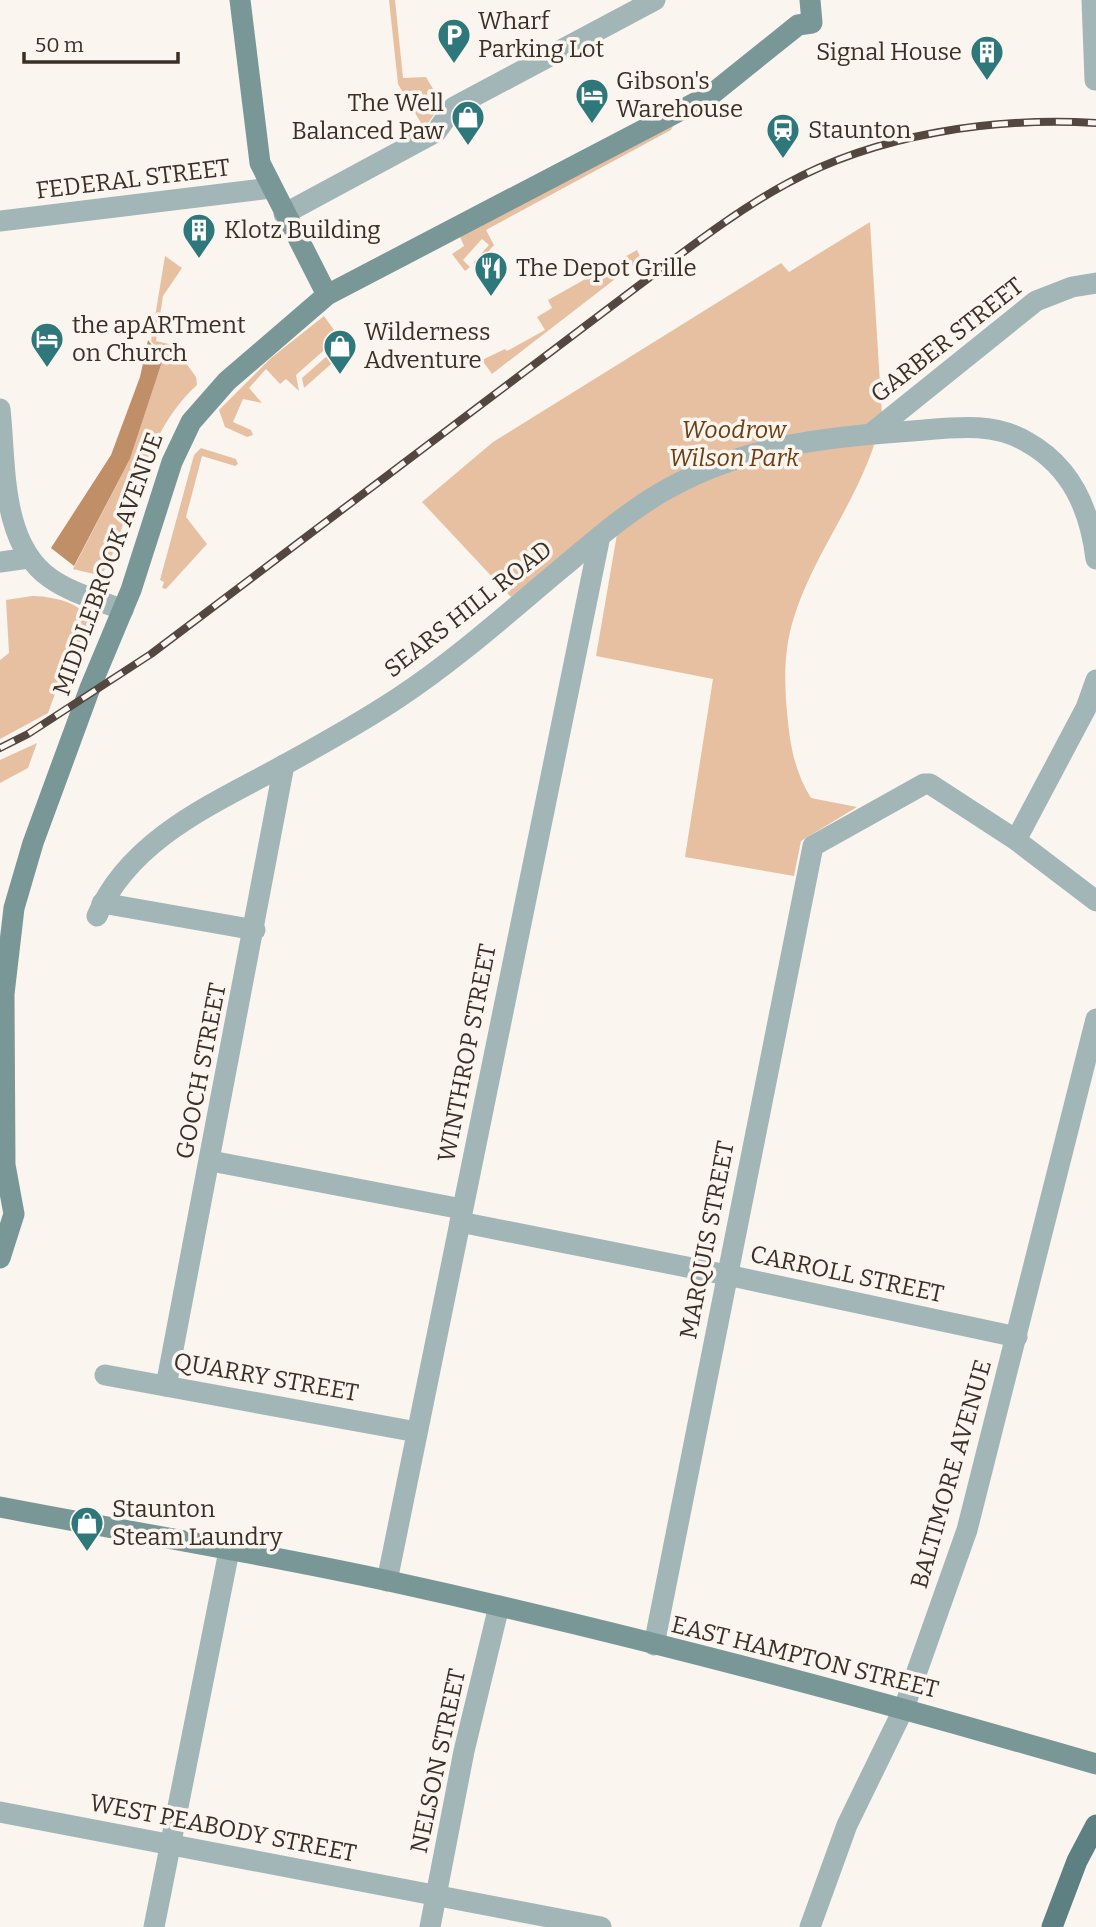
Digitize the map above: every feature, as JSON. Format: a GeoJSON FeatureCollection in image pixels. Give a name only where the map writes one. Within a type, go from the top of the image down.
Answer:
{"type":"FeatureCollection","features":[{"type":"Feature","properties":{"kind":"main road"},"geometry":{"type":"LineString","coordinates":[[1052,1927],[1077,1861],[1096,1825]]}},
{"type":"Feature","properties":{"kind":"street"},"geometry":{"type":"LineString","coordinates":[[240,0],[258,153],[271,188],[327,295]]}},
{"type":"Feature","properties":{"kind":"street"},"geometry":{"type":"LineString","coordinates":[[284,214],[436,132],[454,107],[655,0]]}},
{"type":"Feature","properties":{"kind":"street","name":"MIDDLEBROOK AVENUE"},"geometry":{"type":"LineString","coordinates":[[0,1258],[14,1214],[3,1171],[4,973],[14,908],[30,852],[84,704],[123,610],[172,462],[191,422],[235,374],[327,295],[704,98],[798,25],[812,23],[810,0]]}},
{"type":"Feature","properties":{"kind":"street"},"geometry":{"type":"LineString","coordinates":[[1092,0],[1095,80]]}},
{"type":"Feature","properties":{"kind":"street","name":"FEDERAL STREET"},"geometry":{"type":"LineString","coordinates":[[0,221],[271,188]]}},
{"type":"Feature","properties":{"kind":"street","name":"GARBER STREET"},"geometry":{"type":"LineString","coordinates":[[873,432],[1036,301],[1072,287],[1096,283]]}},
{"type":"Feature","properties":{"kind":"street"},"geometry":{"type":"LineString","coordinates":[[0,409],[13,521],[29,558],[60,584],[123,610]]}},
{"type":"Feature","properties":{"kind":"street","name":"SEARS HILL ROAD"},"geometry":{"type":"LineString","coordinates":[[255,930],[100,910],[123,875],[175,826],[204,806],[358,723],[440,670],[600,536],[660,493],[717,466],[805,440],[873,432],[981,428],[1028,442],[1056,464],[1074,487],[1091,523],[1096,559]]}},
{"type":"Feature","properties":{"kind":"street","name":"WINTHROP STREET"},"geometry":{"type":"LineString","coordinates":[[387,1581],[600,536]]}},
{"type":"Feature","properties":{"kind":"street"},"geometry":{"type":"LineString","coordinates":[[0,562],[29,558]]}},
{"type":"Feature","properties":{"kind":"street"},"geometry":{"type":"LineString","coordinates":[[1096,680],[1086,708],[1016,840],[1096,901]]}},
{"type":"Feature","properties":{"kind":"street","name":"GOOCH STREET"},"geometry":{"type":"LineString","coordinates":[[166,1385],[255,930],[284,765]]}},
{"type":"Feature","properties":{"kind":"street","name":"MARQUIS STREET"},"geometry":{"type":"LineString","coordinates":[[654,1645],[813,846],[930,783],[1016,840]]}},
{"type":"Feature","properties":{"kind":"street","name":"BALTIMORE AVENUE"},"geometry":{"type":"LineString","coordinates":[[810,1927],[846,1825],[904,1708],[967,1530],[1096,1019]]}},
{"type":"Feature","properties":{"kind":"street","name":"CARROLL STREET"},"geometry":{"type":"LineString","coordinates":[[211,1161],[1017,1337]]}},
{"type":"Feature","properties":{"kind":"street","name":"QUARRY STREET"},"geometry":{"type":"LineString","coordinates":[[105,1375],[417,1432]]}},
{"type":"Feature","properties":{"kind":"street","name":"EAST HAMPTON STREET"},"geometry":{"type":"LineString","coordinates":[[0,1507],[387,1581],[499,1606],[904,1708],[1096,1764]]}},
{"type":"Feature","properties":{"kind":"street"},"geometry":{"type":"LineString","coordinates":[[154,1927],[229,1551]]}},
{"type":"Feature","properties":{"kind":"street","name":"NELSON STREET"},"geometry":{"type":"LineString","coordinates":[[430,1927],[464,1751],[499,1606]]}},
{"type":"Feature","properties":{"kind":"street","name":"WEST PEABODY STREET"},"geometry":{"type":"LineString","coordinates":[[0,1812],[601,1927]]}},
{"type":"Feature","properties":{"kind":"green space"},"geometry":{"type":"Polygon","coordinates":[[[389,0],[395,0],[403,78],[426,77],[442,104],[424,128],[398,84],[389,0]]]}},
{"type":"Feature","properties":{"kind":"green space"},"geometry":{"type":"Polygon","coordinates":[[[675,122],[671,130],[486,230],[494,245],[476,265],[474,262],[489,245],[482,239],[463,260],[470,267],[465,271],[452,254],[464,246],[460,237],[675,122]]]}},
{"type":"Feature","properties":{"kind":"green space","name":"Woodrow Wilson Park"},"geometry":{"type":"Polygon","coordinates":[[[870,222],[882,415],[863,474],[806,585],[795,613],[785,668],[791,746],[805,788],[811,798],[857,807],[801,841],[794,876],[685,857],[713,679],[596,656],[621,511],[511,597],[422,502],[493,442],[781,263],[789,272],[870,222]]]}},
{"type":"Feature","properties":{"kind":"green space"},"geometry":{"type":"Polygon","coordinates":[[[637,250],[641,259],[492,374],[482,360],[505,349],[507,351],[545,330],[537,317],[552,308],[548,300],[637,250]]]}},
{"type":"Feature","properties":{"kind":"green space"},"geometry":{"type":"Polygon","coordinates":[[[165,256],[182,268],[163,296],[156,341],[173,345],[196,377],[197,385],[165,424],[153,447],[107,568],[98,575],[73,569],[130,459],[164,356],[151,341],[165,256]]]}},
{"type":"Feature","properties":{"kind":"green space"},"geometry":{"type":"Polygon","coordinates":[[[324,316],[339,337],[296,375],[299,391],[286,379],[280,384],[266,369],[249,388],[262,403],[243,399],[233,422],[251,430],[253,435],[247,437],[225,427],[219,410],[271,358],[324,316]]]}},
{"type":"Feature","properties":{"kind":"green space"},"geometry":{"type":"Polygon","coordinates":[[[343,342],[356,342],[304,388],[302,378],[343,342]]]}},
{"type":"Feature","properties":{"kind":"green space"},"geometry":{"type":"Polygon","coordinates":[[[201,448],[236,459],[238,464],[235,466],[202,456],[186,517],[207,544],[166,589],[162,588],[164,582],[160,580],[194,455],[201,448]]]}},
{"type":"Feature","properties":{"kind":"green space"},"geometry":{"type":"Polygon","coordinates":[[[32,596],[59,600],[77,607],[88,620],[89,629],[72,650],[48,713],[0,739],[0,660],[9,653],[6,600],[32,596]]]}},
{"type":"Feature","properties":{"kind":"green space"},"geometry":{"type":"Polygon","coordinates":[[[37,743],[28,768],[0,783],[0,760],[37,743]]]}},
{"type":"Feature","properties":{"kind":"shaded area"},"geometry":{"type":"Polygon","coordinates":[[[148,340],[163,359],[130,459],[74,566],[51,548],[111,455],[140,377],[148,340]]]}},
{"type":"Feature","properties":{"kind":"railway"},"geometry":{"type":"LineString","coordinates":[[0,748],[28,734],[151,654],[677,257],[770,193],[821,167],[858,153],[937,132],[1017,123],[1096,123]]}},
{"type":"Feature","properties":{"kind":"place","name":"Wharf Parking Lot"},"geometry":{"type":"Point","coordinates":[454,65]}},
{"type":"Feature","properties":{"kind":"place","name":"Signal House"},"geometry":{"type":"Point","coordinates":[987,82]}},
{"type":"Feature","properties":{"kind":"place","name":"Gibson's Warehouse"},"geometry":{"type":"Point","coordinates":[592,125]}},
{"type":"Feature","properties":{"kind":"place","name":"The Well Balanced Paw"},"geometry":{"type":"Point","coordinates":[468,147]}},
{"type":"Feature","properties":{"kind":"place","name":"Staunton"},"geometry":{"type":"Point","coordinates":[783,160]}},
{"type":"Feature","properties":{"kind":"place","name":"Klotz Building"},"geometry":{"type":"Point","coordinates":[199,260]}},
{"type":"Feature","properties":{"kind":"place","name":"The Depot Grille"},"geometry":{"type":"Point","coordinates":[491,298]}},
{"type":"Feature","properties":{"kind":"place","name":"the apARTment on Church"},"geometry":{"type":"Point","coordinates":[47,369]}},
{"type":"Feature","properties":{"kind":"place","name":"Wilderness Adventure"},"geometry":{"type":"Point","coordinates":[340,376]}},
{"type":"Feature","properties":{"kind":"place","name":"Staunton Steam Laundry"},"geometry":{"type":"Point","coordinates":[87,1553]}}]}
